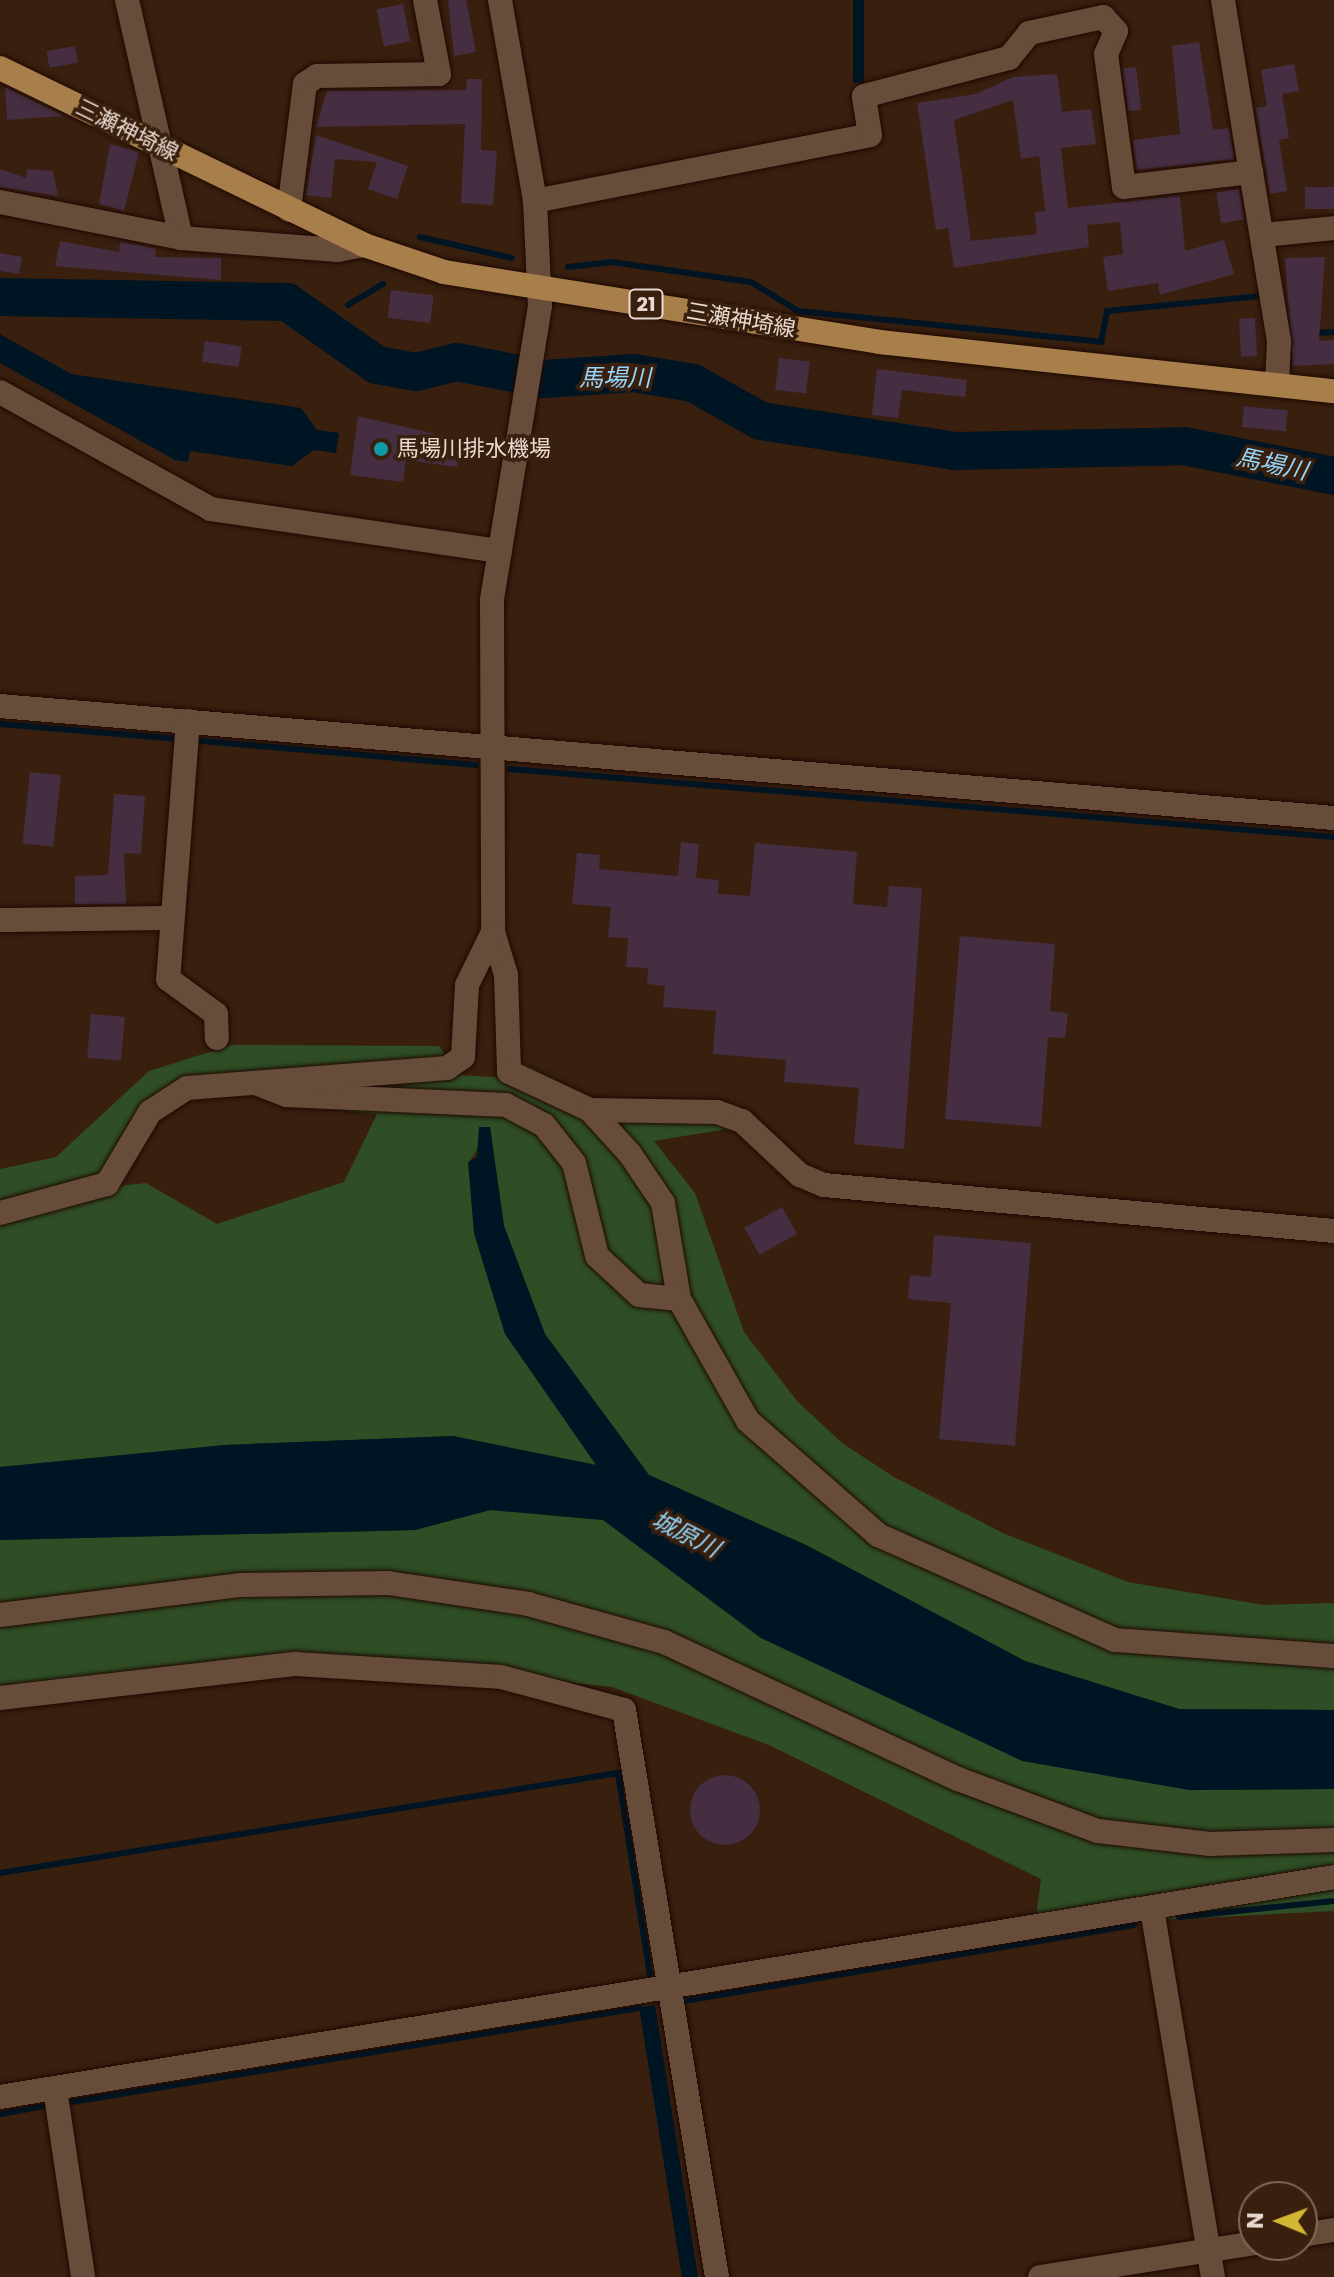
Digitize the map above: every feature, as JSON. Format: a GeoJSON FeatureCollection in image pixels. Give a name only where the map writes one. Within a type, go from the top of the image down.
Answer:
{"type":"FeatureCollection","features":[{"type":"Feature","properties":{"kind":"main road","name":"三瀬神埼線"},"geometry":{"type":"LineString","coordinates":[[0,68],[364,245],[444,272],[880,342],[1334,391]]}},
{"type":"Feature","properties":{"kind":"street"},"geometry":{"type":"LineString","coordinates":[[127,0],[181,238]]}},
{"type":"Feature","properties":{"kind":"street"},"geometry":{"type":"LineString","coordinates":[[289,210],[305,84],[317,76],[439,74],[425,0]]}},
{"type":"Feature","properties":{"kind":"street"},"geometry":{"type":"LineString","coordinates":[[500,0],[535,201],[537,287],[534,345],[500,551],[492,747],[493,932],[506,975],[509,1072],[590,1110],[717,1112],[742,1121],[800,1175],[824,1185],[1334,1231]]}},
{"type":"Feature","properties":{"kind":"street"},"geometry":{"type":"LineString","coordinates":[[1223,0],[1279,341],[1277,384]]}},
{"type":"Feature","properties":{"kind":"street"},"geometry":{"type":"LineString","coordinates":[[535,201],[870,135],[864,96],[1009,58],[1029,33],[1103,17],[1116,31],[1106,54],[1124,187],[1251,172]]}},
{"type":"Feature","properties":{"kind":"street"},"geometry":{"type":"LineString","coordinates":[[0,202],[181,238],[338,250],[364,245]]}},
{"type":"Feature","properties":{"kind":"street"},"geometry":{"type":"LineString","coordinates":[[1263,235],[1334,228]]}},
{"type":"Feature","properties":{"kind":"street"},"geometry":{"type":"LineString","coordinates":[[0,392],[211,509],[500,551]]}},
{"type":"Feature","properties":{"kind":"street"},"geometry":{"type":"LineString","coordinates":[[0,706],[1334,818]]}},
{"type":"Feature","properties":{"kind":"street"},"geometry":{"type":"LineString","coordinates":[[188,721],[168,979],[216,1014],[217,1038]]}},
{"type":"Feature","properties":{"kind":"street"},"geometry":{"type":"LineString","coordinates":[[0,920],[171,918]]}},
{"type":"Feature","properties":{"kind":"street"},"geometry":{"type":"LineString","coordinates":[[0,1213],[107,1184],[150,1112],[187,1088],[249,1080],[447,1068],[463,1057],[467,985],[493,932]]}},
{"type":"Feature","properties":{"kind":"street"},"geometry":{"type":"LineString","coordinates":[[249,1080],[286,1095],[506,1105],[531,1118],[574,1163],[597,1256],[639,1295],[679,1299]]}},
{"type":"Feature","properties":{"kind":"street"},"geometry":{"type":"LineString","coordinates":[[590,1110],[663,1203],[679,1299],[748,1421],[878,1535],[1115,1640],[1334,1656]]}},
{"type":"Feature","properties":{"kind":"street"},"geometry":{"type":"LineString","coordinates":[[0,1615],[241,1585],[388,1583],[528,1604],[664,1642],[958,1779],[1098,1831],[1210,1844],[1334,1840]]}},
{"type":"Feature","properties":{"kind":"street"},"geometry":{"type":"LineString","coordinates":[[0,1698],[296,1664],[501,1677],[624,1710],[717,2277]]}},
{"type":"Feature","properties":{"kind":"street"},"geometry":{"type":"LineString","coordinates":[[0,2097],[669,1984],[1152,1909],[1334,1877]]}},
{"type":"Feature","properties":{"kind":"street"},"geometry":{"type":"LineString","coordinates":[[1152,1909],[1213,2277]]}},
{"type":"Feature","properties":{"kind":"street"},"geometry":{"type":"LineString","coordinates":[[55,2089],[83,2277]]}},
{"type":"Feature","properties":{"kind":"street"},"geometry":{"type":"LineString","coordinates":[[1040,2277],[1238,2245]]}},
{"type":"Feature","properties":{"kind":"green space"},"geometry":{"type":"Polygon","coordinates":[[[232,1045],[439,1046],[458,1075],[508,1078],[520,1062],[603,1103],[730,1107],[733,1128],[654,1141],[695,1193],[744,1332],[797,1401],[842,1443],[894,1477],[1005,1534],[1128,1582],[1264,1605],[1334,1603],[1334,1710],[1179,1709],[1025,1661],[806,1545],[649,1475],[545,1334],[504,1226],[490,1127],[469,1163],[474,1233],[505,1334],[597,1465],[452,1436],[225,1445],[0,1467],[0,1169],[56,1157],[149,1071],[232,1045]],[[246,1091],[185,1098],[160,1114],[118,1186],[146,1183],[217,1224],[344,1182],[377,1114],[284,1105],[246,1091]]]}},
{"type":"Feature","properties":{"kind":"green space"},"geometry":{"type":"Polygon","coordinates":[[[490,1510],[603,1520],[761,1638],[1189,1790],[1334,1789],[1334,1911],[1139,1921],[1033,1941],[1041,1879],[769,1745],[612,1687],[293,1653],[0,1686],[0,1540],[415,1530],[490,1510]]]}},
{"type":"Feature","properties":{"kind":"water"},"geometry":{"type":"Polygon","coordinates":[[[853,0],[864,0],[864,83],[853,83],[853,0]]]}},
{"type":"Feature","properties":{"kind":"water"},"geometry":{"type":"Polygon","coordinates":[[[0,334],[71,374],[301,408],[317,430],[339,433],[336,453],[314,450],[292,466],[190,451],[188,462],[175,460],[0,363],[0,334]]]}},
{"type":"Feature","properties":{"kind":"water","name":"城原川"},"geometry":{"type":"Polygon","coordinates":[[[479,1127],[490,1127],[504,1226],[545,1334],[649,1475],[806,1545],[1025,1661],[1179,1709],[1334,1710],[1334,1789],[1189,1790],[1022,1761],[761,1638],[603,1520],[490,1510],[415,1530],[0,1540],[0,1467],[225,1445],[453,1436],[596,1465],[505,1334],[474,1233],[468,1162],[477,1157],[479,1127]]]}},
{"type":"Feature","properties":{"kind":"water"},"geometry":{"type":"Polygon","coordinates":[[[655,2005],[698,2277],[682,2277],[639,2008],[655,2005]]]}},
{"type":"Feature","properties":{"kind":"building"},"geometry":{"type":"Polygon","coordinates":[[[448,0],[466,0],[476,52],[454,56],[448,0]]]}},
{"type":"Feature","properties":{"kind":"building"},"geometry":{"type":"Polygon","coordinates":[[[403,4],[410,41],[384,46],[376,9],[403,4]]]}},
{"type":"Feature","properties":{"kind":"building"},"geometry":{"type":"Polygon","coordinates":[[[1199,42],[1213,130],[1229,128],[1234,159],[1137,170],[1133,140],[1180,134],[1172,46],[1199,42]]]}},
{"type":"Feature","properties":{"kind":"building"},"geometry":{"type":"Polygon","coordinates":[[[75,46],[78,63],[49,68],[46,51],[75,46]]]}},
{"type":"Feature","properties":{"kind":"building"},"geometry":{"type":"Polygon","coordinates":[[[1294,64],[1299,91],[1282,94],[1289,138],[1279,140],[1287,191],[1270,194],[1256,108],[1267,106],[1261,70],[1294,64]]]}},
{"type":"Feature","properties":{"kind":"building"},"geometry":{"type":"Polygon","coordinates":[[[1136,67],[1141,110],[1128,111],[1123,69],[1136,67]]]}},
{"type":"Feature","properties":{"kind":"building"},"geometry":{"type":"Polygon","coordinates":[[[1057,74],[1062,112],[1091,109],[1096,144],[1061,148],[1068,208],[1180,196],[1185,251],[1224,240],[1234,274],[1160,295],[1158,283],[1108,291],[1103,257],[1123,254],[1120,222],[1087,225],[1089,247],[954,268],[948,228],[936,230],[917,103],[976,94],[1013,77],[1057,74]],[[1013,100],[954,120],[971,241],[1037,234],[1035,212],[1045,211],[1039,156],[1021,159],[1013,100]]]}},
{"type":"Feature","properties":{"kind":"building"},"geometry":{"type":"Polygon","coordinates":[[[467,79],[482,79],[481,150],[497,151],[493,205],[461,203],[465,124],[316,127],[327,91],[466,90],[467,79]]]}},
{"type":"Feature","properties":{"kind":"building"},"geometry":{"type":"Polygon","coordinates":[[[5,87],[64,116],[7,120],[5,87]]]}},
{"type":"Feature","properties":{"kind":"building"},"geometry":{"type":"Polygon","coordinates":[[[316,135],[408,166],[397,199],[368,189],[377,162],[335,159],[331,198],[306,195],[316,135]]]}},
{"type":"Feature","properties":{"kind":"building"},"geometry":{"type":"Polygon","coordinates":[[[110,144],[139,152],[124,211],[99,204],[110,144]]]}},
{"type":"Feature","properties":{"kind":"building"},"geometry":{"type":"Polygon","coordinates":[[[0,169],[26,178],[27,169],[53,171],[58,196],[0,187],[0,169]]]}},
{"type":"Feature","properties":{"kind":"building"},"geometry":{"type":"Polygon","coordinates":[[[1305,187],[1334,187],[1334,209],[1305,209],[1305,187]]]}},
{"type":"Feature","properties":{"kind":"building"},"geometry":{"type":"Polygon","coordinates":[[[1239,189],[1244,220],[1221,223],[1216,193],[1239,189]]]}},
{"type":"Feature","properties":{"kind":"building"},"geometry":{"type":"Polygon","coordinates":[[[60,241],[119,252],[120,242],[156,248],[155,257],[221,258],[221,280],[55,266],[60,241]]]}},
{"type":"Feature","properties":{"kind":"building"},"geometry":{"type":"Polygon","coordinates":[[[0,253],[22,257],[19,274],[0,271],[0,253]]]}},
{"type":"Feature","properties":{"kind":"building"},"geometry":{"type":"Polygon","coordinates":[[[1325,257],[1319,341],[1334,340],[1334,364],[1293,366],[1285,258],[1325,257]]]}},
{"type":"Feature","properties":{"kind":"building"},"geometry":{"type":"Polygon","coordinates":[[[391,290],[434,295],[430,323],[388,318],[391,290]]]}},
{"type":"Feature","properties":{"kind":"building"},"geometry":{"type":"Polygon","coordinates":[[[1255,318],[1257,356],[1241,357],[1239,319],[1255,318]]]}},
{"type":"Feature","properties":{"kind":"building"},"geometry":{"type":"Polygon","coordinates":[[[205,341],[242,346],[239,367],[202,362],[205,341]]]}},
{"type":"Feature","properties":{"kind":"building"},"geometry":{"type":"Polygon","coordinates":[[[779,358],[810,362],[806,394],[775,390],[779,358]]]}},
{"type":"Feature","properties":{"kind":"building"},"geometry":{"type":"Polygon","coordinates":[[[877,369],[967,380],[965,397],[902,390],[898,418],[872,415],[877,369]]]}},
{"type":"Feature","properties":{"kind":"building"},"geometry":{"type":"Polygon","coordinates":[[[1244,406],[1288,411],[1286,431],[1242,427],[1244,406]]]}},
{"type":"Feature","properties":{"kind":"building","name":"馬場川排水機場"},"geometry":{"type":"Polygon","coordinates":[[[358,416],[461,440],[457,467],[406,460],[403,482],[350,475],[358,416]]]}},
{"type":"Feature","properties":{"kind":"building"},"geometry":{"type":"Polygon","coordinates":[[[30,772],[61,775],[53,847],[22,844],[30,772]]]}},
{"type":"Feature","properties":{"kind":"building"},"geometry":{"type":"Polygon","coordinates":[[[114,794],[145,796],[141,854],[124,853],[126,904],[75,904],[75,876],[108,875],[114,794]]]}},
{"type":"Feature","properties":{"kind":"building"},"geometry":{"type":"Polygon","coordinates":[[[681,842],[699,844],[696,878],[719,880],[718,894],[750,896],[755,843],[857,852],[853,904],[887,907],[889,886],[922,888],[904,1149],[854,1144],[859,1088],[784,1082],[786,1060],[713,1054],[716,1011],[663,1007],[665,986],[647,984],[648,968],[626,967],[628,938],[608,937],[611,907],[572,904],[577,853],[600,855],[599,869],[678,876],[681,842]]]}},
{"type":"Feature","properties":{"kind":"building"},"geometry":{"type":"Polygon","coordinates":[[[960,936],[1055,944],[1050,1011],[1068,1013],[1065,1038],[1048,1037],[1041,1127],[945,1119],[960,936]]]}},
{"type":"Feature","properties":{"kind":"building"},"geometry":{"type":"Polygon","coordinates":[[[91,1014],[125,1017],[121,1061],[87,1058],[91,1014]]]}},
{"type":"Feature","properties":{"kind":"building"},"geometry":{"type":"Polygon","coordinates":[[[782,1207],[797,1234],[759,1255],[744,1228],[782,1207]]]}},
{"type":"Feature","properties":{"kind":"building"},"geometry":{"type":"Polygon","coordinates":[[[934,1235],[1031,1243],[1015,1446],[939,1439],[951,1303],[908,1299],[910,1275],[931,1277],[934,1235]]]}},
{"type":"Feature","properties":{"kind":"building"},"geometry":{"type":"Polygon","coordinates":[[[725,1775],[750,1785],[760,1810],[750,1835],[725,1845],[700,1835],[690,1810],[700,1785],[725,1775]]]}},
{"type":"Feature","properties":{"kind":"waterway"},"geometry":{"type":"LineString","coordinates":[[420,237],[512,258]]}},
{"type":"Feature","properties":{"kind":"waterway"},"geometry":{"type":"LineString","coordinates":[[568,267],[612,262],[751,282],[798,311],[1101,342],[1107,311],[1261,296]]}},
{"type":"Feature","properties":{"kind":"waterway"},"geometry":{"type":"LineString","coordinates":[[348,305],[383,284]]}},
{"type":"Feature","properties":{"kind":"waterway","name":"馬場川"},"geometry":{"type":"LineString","coordinates":[[0,297],[287,302],[377,365],[416,372],[457,362],[544,379],[634,373],[693,383],[761,421],[954,451],[1184,446],[1334,476]]}},
{"type":"Feature","properties":{"kind":"waterway"},"geometry":{"type":"LineString","coordinates":[[319,323],[334,314]]}},
{"type":"Feature","properties":{"kind":"waterway"},"geometry":{"type":"LineString","coordinates":[[1314,333],[1334,332]]}},
{"type":"Feature","properties":{"kind":"waterway"},"geometry":{"type":"LineString","coordinates":[[0,724],[180,739]]}},
{"type":"Feature","properties":{"kind":"waterway"},"geometry":{"type":"LineString","coordinates":[[191,740],[476,765]]}},
{"type":"Feature","properties":{"kind":"waterway"},"geometry":{"type":"LineString","coordinates":[[510,769],[1334,837]]}},
{"type":"Feature","properties":{"kind":"waterway"},"geometry":{"type":"LineString","coordinates":[[0,1873],[618,1773],[650,1976]]}},
{"type":"Feature","properties":{"kind":"waterway"},"geometry":{"type":"LineString","coordinates":[[1179,1917],[1334,1901]]}},
{"type":"Feature","properties":{"kind":"waterway"},"geometry":{"type":"LineString","coordinates":[[684,2001],[1135,1925]]}},
{"type":"Feature","properties":{"kind":"waterway"},"geometry":{"type":"LineString","coordinates":[[72,2102],[639,2008]]}},
{"type":"Feature","properties":{"kind":"waterway"},"geometry":{"type":"LineString","coordinates":[[0,2114],[46,2106]]}},
{"type":"Feature","properties":{"kind":"place","name":"馬場川排水機場"},"geometry":{"type":"Point","coordinates":[381,449]}}]}
